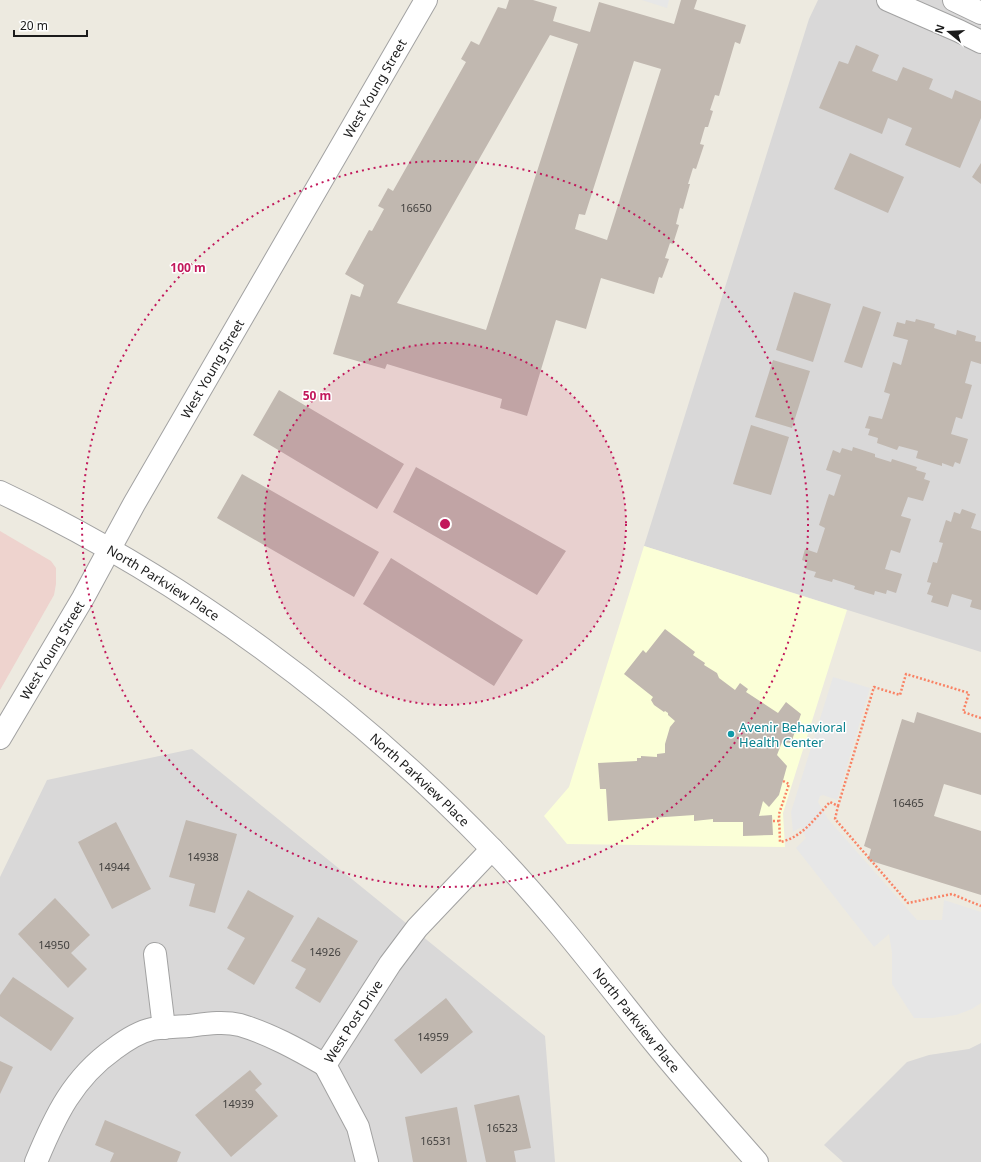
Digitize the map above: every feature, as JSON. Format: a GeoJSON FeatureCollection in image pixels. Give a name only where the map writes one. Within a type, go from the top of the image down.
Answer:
{"type":"FeatureCollection","features":[{"type":"Feature","properties":{"kind":"street","name":"West Young Street"},"geometry":{"type":"LineString","coordinates":[[0,738],[111,550],[134,504],[426,0]]}},
{"type":"Feature","properties":{"kind":"street"},"geometry":{"type":"LineString","coordinates":[[888,0],[981,42]]}},
{"type":"Feature","properties":{"kind":"street"},"geometry":{"type":"LineString","coordinates":[[954,0],[981,13]]}},
{"type":"Feature","properties":{"kind":"street","name":"North Parkview Place"},"geometry":{"type":"LineString","coordinates":[[0,492],[111,550],[234,629],[293,670],[425,782],[492,849],[538,898],[658,1048],[757,1162]]}},
{"type":"Feature","properties":{"kind":"street","name":"West Post Drive"},"geometry":{"type":"LineString","coordinates":[[36,1162],[52,1125],[65,1101],[82,1077],[107,1054],[129,1038],[151,1029],[216,1023],[238,1024],[274,1037],[325,1065],[390,964],[417,928],[492,849]]}},
{"type":"Feature","properties":{"kind":"street"},"geometry":{"type":"LineString","coordinates":[[155,954],[164,1028]]}},
{"type":"Feature","properties":{"kind":"street"},"geometry":{"type":"LineString","coordinates":[[325,1065],[358,1127],[367,1162]]}},
{"type":"Feature","properties":{"kind":"path"},"geometry":{"type":"LineString","coordinates":[[981,718],[963,712],[969,693],[913,676],[906,674],[900,695],[874,687],[834,819],[908,902],[952,894],[981,906]]}},
{"type":"Feature","properties":{"kind":"path"},"geometry":{"type":"LineString","coordinates":[[783,781],[788,784],[779,814],[780,842],[789,840],[802,832],[830,802],[838,806]]}},
{"type":"Feature","properties":{"kind":"path"},"geometry":{"type":"LineString","coordinates":[[773,821],[780,820]]}},
{"type":"Feature","properties":{"kind":"shaded area"},"geometry":{"type":"Polygon","coordinates":[[[642,0],[669,0],[667,8],[642,0]]]}},
{"type":"Feature","properties":{"kind":"shaded area"},"geometry":{"type":"Polygon","coordinates":[[[818,0],[981,0],[981,652],[644,546],[809,19],[818,0]]]}},
{"type":"Feature","properties":{"kind":"shaded area"},"geometry":{"type":"Polygon","coordinates":[[[0,531],[51,561],[56,568],[56,584],[54,595],[0,690],[0,531]]]}},
{"type":"Feature","properties":{"kind":"shaded area"},"geometry":{"type":"Polygon","coordinates":[[[644,546],[847,610],[783,813],[785,847],[567,844],[544,816],[569,787],[644,546]]]}},
{"type":"Feature","properties":{"kind":"shaded area"},"geometry":{"type":"Polygon","coordinates":[[[833,677],[870,688],[837,800],[823,795],[820,796],[818,802],[828,819],[917,920],[942,920],[944,900],[981,912],[981,1003],[972,1009],[956,1015],[932,1018],[914,1018],[892,984],[892,953],[889,934],[874,947],[796,848],[806,838],[801,827],[793,832],[791,812],[833,677]]]}},
{"type":"Feature","properties":{"kind":"shaded area"},"geometry":{"type":"Polygon","coordinates":[[[192,749],[545,1036],[555,1162],[0,1162],[0,877],[47,780],[192,749]]]}},
{"type":"Feature","properties":{"kind":"shaded area"},"geometry":{"type":"Polygon","coordinates":[[[981,1043],[981,1162],[843,1162],[824,1145],[907,1062],[929,1055],[969,1049],[981,1043]]]}},
{"type":"Feature","properties":{"kind":"building"},"geometry":{"type":"Polygon","coordinates":[[[509,0],[533,0],[557,7],[553,21],[590,32],[599,2],[674,24],[681,0],[697,0],[694,9],[746,25],[740,44],[735,42],[719,96],[715,95],[710,110],[713,111],[708,127],[705,127],[700,144],[704,145],[696,169],[693,168],[683,209],[680,208],[676,224],[679,225],[673,244],[670,243],[665,258],[669,259],[662,278],[659,277],[654,294],[601,278],[586,329],[556,320],[527,416],[500,408],[502,399],[387,364],[385,369],[333,354],[351,294],[360,297],[364,285],[345,274],[369,230],[372,231],[384,209],[378,206],[388,188],[393,191],[466,62],[461,59],[471,41],[479,45],[498,7],[506,9],[509,0]],[[550,35],[397,303],[486,330],[578,44],[550,35]],[[634,61],[585,215],[579,214],[575,229],[607,240],[661,69],[634,61]]]}},
{"type":"Feature","properties":{"kind":"building"},"geometry":{"type":"Polygon","coordinates":[[[856,45],[879,55],[872,71],[897,81],[903,67],[933,79],[929,89],[952,99],[955,90],[981,101],[981,118],[960,168],[905,145],[912,128],[888,118],[882,134],[819,108],[839,61],[848,64],[856,45]]]}},
{"type":"Feature","properties":{"kind":"building"},"geometry":{"type":"Polygon","coordinates":[[[850,153],[904,177],[888,213],[834,189],[850,153]]]}},
{"type":"Feature","properties":{"kind":"building"},"geometry":{"type":"Polygon","coordinates":[[[981,163],[981,184],[972,177],[981,163]]]}},
{"type":"Feature","properties":{"kind":"building"},"geometry":{"type":"Polygon","coordinates":[[[794,292],[831,304],[813,362],[776,350],[794,292]]]}},
{"type":"Feature","properties":{"kind":"building"},"geometry":{"type":"Polygon","coordinates":[[[863,306],[881,312],[862,368],[844,362],[863,306]]]}},
{"type":"Feature","properties":{"kind":"building"},"geometry":{"type":"Polygon","coordinates":[[[916,319],[935,324],[934,328],[956,335],[957,330],[976,336],[975,341],[981,342],[981,364],[971,361],[965,383],[972,385],[962,419],[956,417],[951,434],[968,439],[960,464],[955,462],[953,467],[942,463],[942,466],[916,458],[918,451],[899,446],[897,450],[877,443],[878,438],[868,435],[870,429],[865,428],[869,416],[882,419],[890,394],[884,392],[893,362],[901,365],[908,340],[893,336],[897,322],[905,324],[906,320],[915,322],[916,319]]]}},
{"type":"Feature","properties":{"kind":"building"},"geometry":{"type":"Polygon","coordinates":[[[773,360],[810,371],[792,428],[755,417],[773,360]]]}},
{"type":"Feature","properties":{"kind":"building"},"geometry":{"type":"Polygon","coordinates":[[[279,390],[404,464],[377,509],[253,435],[279,390]]]}},
{"type":"Feature","properties":{"kind":"building"},"geometry":{"type":"Polygon","coordinates":[[[751,425],[789,437],[771,495],[733,484],[751,425]]]}},
{"type":"Feature","properties":{"kind":"building"},"geometry":{"type":"Polygon","coordinates":[[[853,447],[875,454],[875,457],[891,462],[892,459],[917,467],[916,470],[926,473],[924,479],[930,481],[923,501],[908,497],[901,516],[911,519],[900,553],[891,550],[885,569],[902,574],[896,593],[887,590],[886,594],[875,591],[874,595],[854,589],[855,586],[833,579],[832,582],[814,577],[816,572],[805,569],[807,562],[802,560],[805,549],[817,553],[825,528],[819,525],[829,494],[834,496],[841,475],[826,470],[833,450],[840,453],[842,448],[852,451],[853,447]]]}},
{"type":"Feature","properties":{"kind":"building"},"geometry":{"type":"Polygon","coordinates":[[[416,467],[566,551],[537,595],[393,512],[416,467]]]}},
{"type":"Feature","properties":{"kind":"building"},"geometry":{"type":"Polygon","coordinates":[[[242,474],[379,552],[354,597],[217,518],[242,474]]]}},
{"type":"Feature","properties":{"kind":"building"},"geometry":{"type":"Polygon","coordinates":[[[962,509],[976,514],[971,528],[981,531],[981,610],[970,607],[972,600],[952,594],[948,607],[931,602],[933,596],[927,594],[931,583],[927,582],[933,562],[937,563],[943,543],[939,542],[946,520],[951,522],[954,512],[960,514],[962,509]]]}},
{"type":"Feature","properties":{"kind":"building"},"geometry":{"type":"Polygon","coordinates":[[[391,558],[523,640],[494,686],[363,604],[391,558]]]}},
{"type":"Feature","properties":{"kind":"building","name":"Avenir Behavioral Health Center"},"geometry":{"type":"Polygon","coordinates":[[[665,629],[695,652],[693,655],[705,663],[704,665],[717,673],[719,678],[735,690],[740,683],[748,689],[746,692],[778,713],[786,702],[801,714],[791,743],[782,742],[777,755],[787,766],[779,795],[769,807],[763,801],[759,816],[772,815],[773,835],[743,836],[743,822],[713,822],[713,819],[694,821],[694,815],[608,821],[606,789],[600,789],[598,763],[637,761],[637,758],[641,758],[641,756],[657,757],[657,754],[665,753],[665,744],[670,727],[675,721],[668,715],[668,713],[654,705],[651,700],[653,697],[624,674],[643,650],[646,653],[665,629]]]}},
{"type":"Feature","properties":{"kind":"building"},"geometry":{"type":"Polygon","coordinates":[[[917,712],[981,733],[981,795],[944,784],[934,816],[981,831],[981,895],[868,860],[871,849],[864,846],[902,719],[914,723],[917,712]]]}},
{"type":"Feature","properties":{"kind":"building"},"geometry":{"type":"Polygon","coordinates":[[[186,820],[237,834],[215,913],[189,906],[195,884],[169,877],[186,820]]]}},
{"type":"Feature","properties":{"kind":"building"},"geometry":{"type":"Polygon","coordinates":[[[116,822],[151,889],[112,909],[78,842],[116,822]]]}},
{"type":"Feature","properties":{"kind":"building"},"geometry":{"type":"Polygon","coordinates":[[[248,890],[294,916],[254,985],[227,969],[245,938],[227,928],[248,890]]]}},
{"type":"Feature","properties":{"kind":"building"},"geometry":{"type":"Polygon","coordinates":[[[55,898],[90,935],[71,953],[87,969],[68,988],[18,934],[55,898]]]}},
{"type":"Feature","properties":{"kind":"building"},"geometry":{"type":"Polygon","coordinates":[[[318,917],[358,941],[320,1003],[295,988],[306,969],[291,961],[318,917]]]}},
{"type":"Feature","properties":{"kind":"building"},"geometry":{"type":"Polygon","coordinates":[[[13,977],[74,1018],[51,1051],[0,1016],[0,995],[13,977]]]}},
{"type":"Feature","properties":{"kind":"building"},"geometry":{"type":"Polygon","coordinates":[[[446,998],[473,1032],[421,1074],[394,1040],[446,998]]]}},
{"type":"Feature","properties":{"kind":"building"},"geometry":{"type":"Polygon","coordinates":[[[0,1061],[13,1067],[0,1094],[0,1061]]]}},
{"type":"Feature","properties":{"kind":"building"},"geometry":{"type":"Polygon","coordinates":[[[250,1070],[262,1084],[255,1090],[278,1116],[231,1157],[195,1115],[250,1070]]]}},
{"type":"Feature","properties":{"kind":"building"},"geometry":{"type":"Polygon","coordinates":[[[519,1095],[531,1148],[514,1151],[516,1162],[486,1162],[474,1105],[519,1095]]]}},
{"type":"Feature","properties":{"kind":"building"},"geometry":{"type":"Polygon","coordinates":[[[457,1107],[467,1162],[413,1162],[405,1117],[457,1107]]]}},
{"type":"Feature","properties":{"kind":"building"},"geometry":{"type":"Polygon","coordinates":[[[105,1120],[181,1152],[177,1162],[110,1162],[114,1153],[95,1145],[105,1120]]]}},
{"type":"Feature","properties":{"kind":"place","name":"Avenir Behavioral Health Center"},"geometry":{"type":"Point","coordinates":[731,734]}}]}
